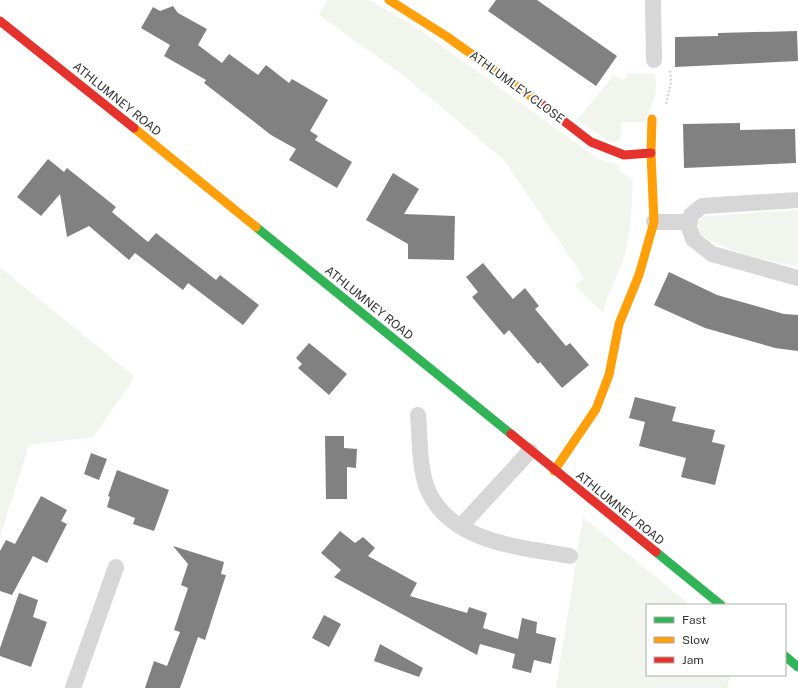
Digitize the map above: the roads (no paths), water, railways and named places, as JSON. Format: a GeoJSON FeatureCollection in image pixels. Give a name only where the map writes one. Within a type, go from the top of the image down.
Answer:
{"type":"FeatureCollection","features":[{"type":"Feature","properties":{"kind":"main road","name":"ATHLUMLEY CLOSE"},"geometry":{"type":"LineString","coordinates":[[389,0],[446,36],[528,93],[590,142],[624,155],[651,153]]}},
{"type":"Feature","properties":{"kind":"main road","name":"ATHLUMNEY ROAD"},"geometry":{"type":"LineString","coordinates":[[0,21],[66,72],[554,471],[720,604]]}},
{"type":"Feature","properties":{"kind":"main road"},"geometry":{"type":"LineString","coordinates":[[554,471],[596,408],[609,375],[619,324],[639,275],[654,222],[651,153],[652,119]]}},
{"type":"Feature","properties":{"kind":"main road"},"geometry":{"type":"LineString","coordinates":[[786,657],[798,666]]}},
{"type":"Feature","properties":{"kind":"street"},"geometry":{"type":"LineString","coordinates":[[653,0],[654,60]]}},
{"type":"Feature","properties":{"kind":"street"},"geometry":{"type":"LineString","coordinates":[[798,200],[702,206],[691,215],[689,226],[693,239],[712,254],[798,278]]}},
{"type":"Feature","properties":{"kind":"street"},"geometry":{"type":"LineString","coordinates":[[654,222],[690,222]]}},
{"type":"Feature","properties":{"kind":"street"},"geometry":{"type":"LineString","coordinates":[[418,415],[423,470],[427,487],[434,503],[447,516],[461,526],[494,542],[570,556]]}},
{"type":"Feature","properties":{"kind":"street"},"geometry":{"type":"LineString","coordinates":[[461,526],[530,451]]}},
{"type":"Feature","properties":{"kind":"street"},"geometry":{"type":"LineString","coordinates":[[73,688],[116,567]]}}]}
